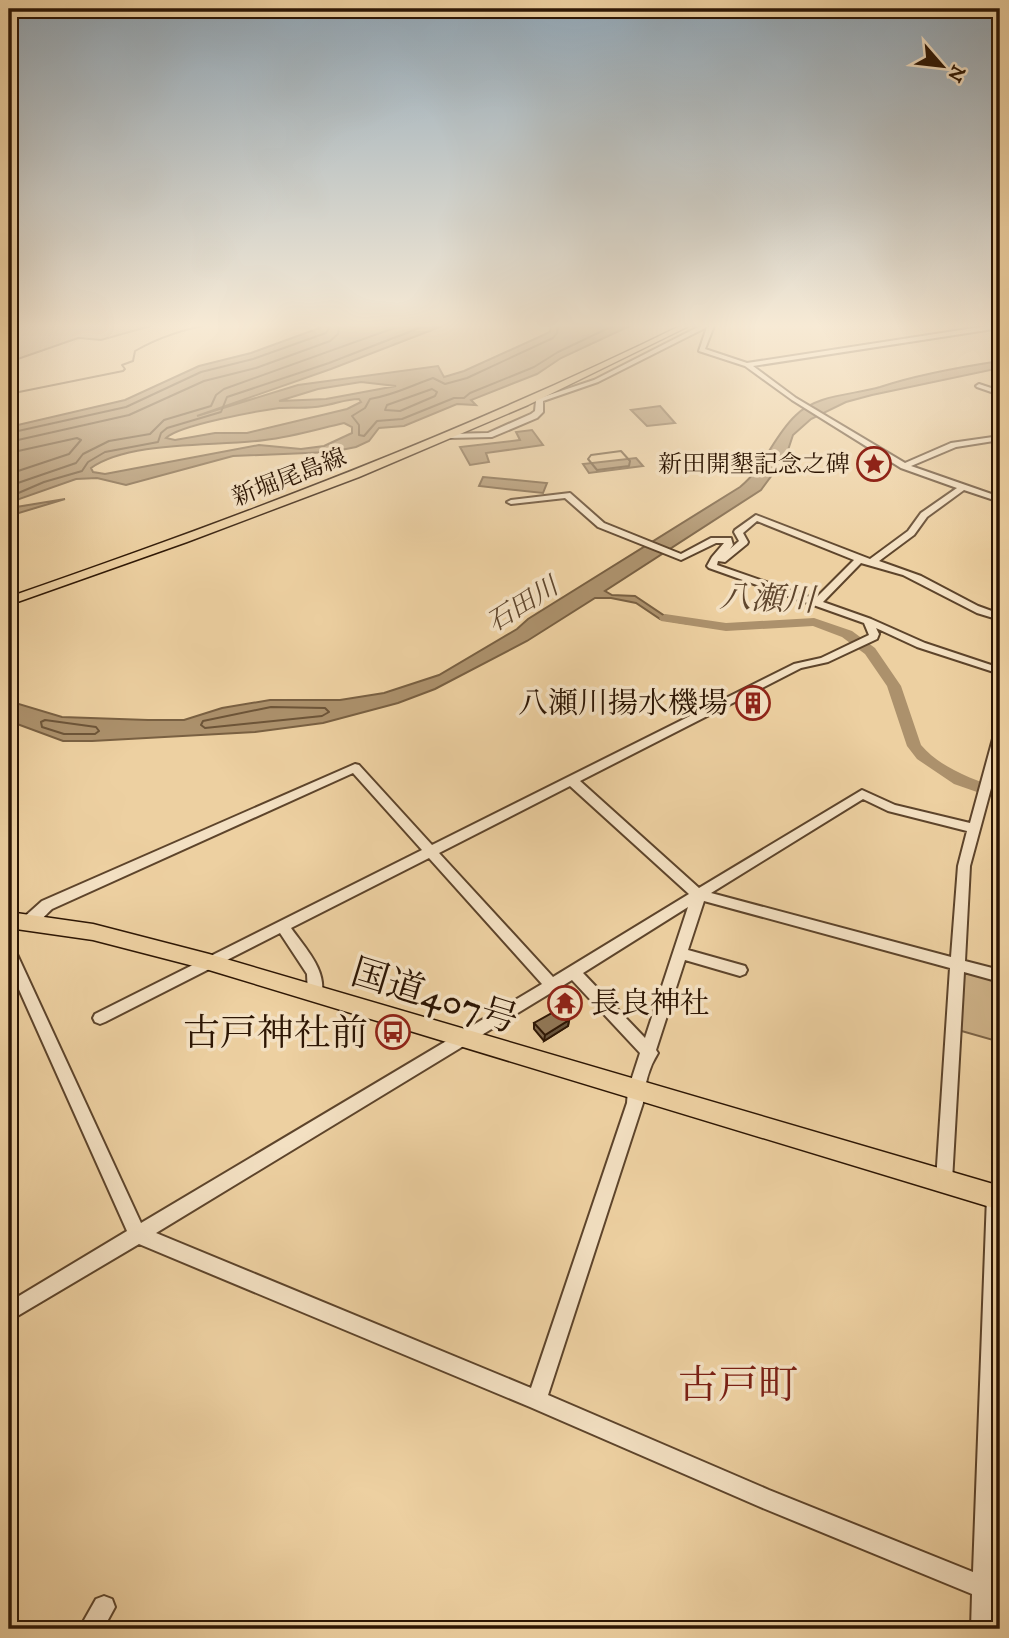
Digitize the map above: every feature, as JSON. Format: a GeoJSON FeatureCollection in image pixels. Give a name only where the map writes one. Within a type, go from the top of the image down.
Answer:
{"type":"FeatureCollection","features":[{"type":"Feature","properties":{"kind":"highway","name":"国道407号"},"geometry":{"type":"LineString","coordinates":[[19,921],[93,932],[209,962],[998,1197]]}},
{"type":"Feature","properties":{"kind":"main road","name":"新堀尾島線"},"geometry":{"type":"LineString","coordinates":[[9,601],[238,519],[538,400]]}},
{"type":"Feature","properties":{"kind":"street"},"geometry":{"type":"LineString","coordinates":[[795,399],[904,467],[1000,500]]}},
{"type":"Feature","properties":{"kind":"street"},"geometry":{"type":"LineString","coordinates":[[449,436],[489,435],[510,427],[539,412],[538,400]]}},
{"type":"Feature","properties":{"kind":"street"},"geometry":{"type":"LineString","coordinates":[[904,467],[954,445],[1000,438]]}},
{"type":"Feature","properties":{"kind":"street"},"geometry":{"type":"LineString","coordinates":[[816,604],[859,560],[868,561],[911,533],[924,515],[963,487]]}},
{"type":"Feature","properties":{"kind":"street"},"geometry":{"type":"LineString","coordinates":[[511,502],[564,495],[572,498],[601,525],[683,557],[714,540],[728,540],[729,545],[712,566]]}},
{"type":"Feature","properties":{"kind":"street"},"geometry":{"type":"LineString","coordinates":[[712,566],[741,547],[744,542],[738,532],[756,518],[932,586],[977,612],[1000,617]]}},
{"type":"Feature","properties":{"kind":"street"},"geometry":{"type":"LineString","coordinates":[[712,566],[868,621],[921,645],[1000,671]]}},
{"type":"Feature","properties":{"kind":"street"},"geometry":{"type":"LineString","coordinates":[[100,1018],[798,666],[824,660],[869,639],[874,634],[868,621]]}},
{"type":"Feature","properties":{"kind":"street"},"geometry":{"type":"LineString","coordinates":[[944,1181],[964,866],[1000,735]]}},
{"type":"Feature","properties":{"kind":"street"},"geometry":{"type":"LineString","coordinates":[[19,921],[47,905],[355,768],[552,985]]}},
{"type":"Feature","properties":{"kind":"street"},"geometry":{"type":"LineString","coordinates":[[571,780],[699,895],[1000,976]]}},
{"type":"Feature","properties":{"kind":"street"},"geometry":{"type":"LineString","coordinates":[[9,1311],[552,985],[862,794],[892,808],[974,828]]}},
{"type":"Feature","properties":{"kind":"street"},"geometry":{"type":"LineString","coordinates":[[537,1400],[635,1103],[636,1090],[699,895]]}},
{"type":"Feature","properties":{"kind":"street"},"geometry":{"type":"LineString","coordinates":[[282,925],[314,973],[314,995]]}},
{"type":"Feature","properties":{"kind":"street"},"geometry":{"type":"LineString","coordinates":[[9,952],[137,1234],[537,1400],[765,1499],[992,1590]]}},
{"type":"Feature","properties":{"kind":"street"},"geometry":{"type":"LineString","coordinates":[[680,953],[740,970]]}},
{"type":"Feature","properties":{"kind":"street"},"geometry":{"type":"LineString","coordinates":[[573,972],[650,1053]]}},
{"type":"Feature","properties":{"kind":"street"},"geometry":{"type":"LineString","coordinates":[[982,1629],[992,1590],[998,1197]]}},
{"type":"Feature","properties":{"kind":"street"},"geometry":{"type":"LineString","coordinates":[[90,1629],[104,1606]]}},
{"type":"Feature","properties":{"kind":"shaded area"},"geometry":{"type":"Polygon","coordinates":[[[963,972],[1000,980],[1000,1042],[958,1030],[963,972]]]}},
{"type":"Feature","properties":{"kind":"water"},"geometry":{"type":"Polygon","coordinates":[[[244,399],[197,416],[251,399],[352,399],[317,407],[279,408],[237,415],[186,428],[166,438],[175,440],[215,433],[247,433],[347,409],[361,402],[359,399],[472,399],[476,405],[457,404],[404,426],[379,428],[369,441],[356,447],[331,452],[233,456],[126,485],[97,478],[76,479],[19,499],[10,508],[65,499],[9,516],[9,427],[125,400],[244,399]],[[344,423],[265,440],[175,446],[128,453],[91,468],[93,472],[105,474],[259,445],[301,449],[324,446],[352,433],[352,427],[344,423]]]}},
{"type":"Feature","properties":{"kind":"water"},"geometry":{"type":"Polygon","coordinates":[[[823,399],[856,399],[811,419],[793,435],[786,456],[761,490],[605,591],[612,595],[635,596],[665,616],[690,624],[660,619],[636,603],[595,598],[527,641],[435,689],[398,703],[323,723],[255,732],[63,741],[9,721],[9,701],[62,717],[184,720],[222,708],[270,700],[340,700],[384,693],[439,675],[517,629],[528,619],[740,487],[756,471],[787,424],[813,403],[823,399]]]}},
{"type":"Feature","properties":{"kind":"water"},"geometry":{"type":"Polygon","coordinates":[[[660,406],[675,423],[647,426],[631,410],[660,406]]]}},
{"type":"Feature","properties":{"kind":"water"},"geometry":{"type":"Polygon","coordinates":[[[532,430],[543,445],[486,453],[489,462],[470,465],[460,447],[520,440],[516,432],[532,430]]]}},
{"type":"Feature","properties":{"kind":"water"},"geometry":{"type":"Polygon","coordinates":[[[636,458],[643,466],[589,473],[583,464],[636,458]]]}},
{"type":"Feature","properties":{"kind":"water"},"geometry":{"type":"Polygon","coordinates":[[[483,477],[547,483],[543,493],[479,486],[483,477]]]}},
{"type":"Feature","properties":{"kind":"building"},"geometry":{"type":"Polygon","coordinates":[[[755,695],[761,700],[752,704],[746,700],[755,695]]]}},
{"type":"Feature","properties":{"kind":"building"},"geometry":{"type":"Polygon","coordinates":[[[565,991],[574,1000],[564,1007],[557,1000],[565,991]]]}},
{"type":"Feature","properties":{"kind":"building"},"geometry":{"type":"Polygon","coordinates":[[[559,1009],[569,1020],[545,1035],[534,1023],[559,1009]]]}},
{"type":"Feature","properties":{"kind":"waterway","name":"八瀬川"},"geometry":{"type":"LineString","coordinates":[[665,618],[726,627],[814,622],[847,634],[870,651],[894,686],[914,746],[922,756],[959,780],[1000,795]]}},
{"type":"Feature","properties":{"kind":"place","name":"新田開墾記念之碑"},"geometry":{"type":"Point","coordinates":[874,464]}},
{"type":"Feature","properties":{"kind":"place","name":"八瀬川揚水機場"},"geometry":{"type":"Point","coordinates":[753,703]}},
{"type":"Feature","properties":{"kind":"place","name":"長良神社"},"geometry":{"type":"Point","coordinates":[565,1003]}},
{"type":"Feature","properties":{"kind":"place","name":"古戸神社前"},"geometry":{"type":"Point","coordinates":[393,1032]}},
{"type":"Feature","properties":{"kind":"district","name":"古戸町"},"geometry":{"type":"Point","coordinates":[738,1384]}},
{"type":"Feature","properties":{"kind":"water label","name":"石田川"},"geometry":{"type":"Point","coordinates":[522,604]}}]}
